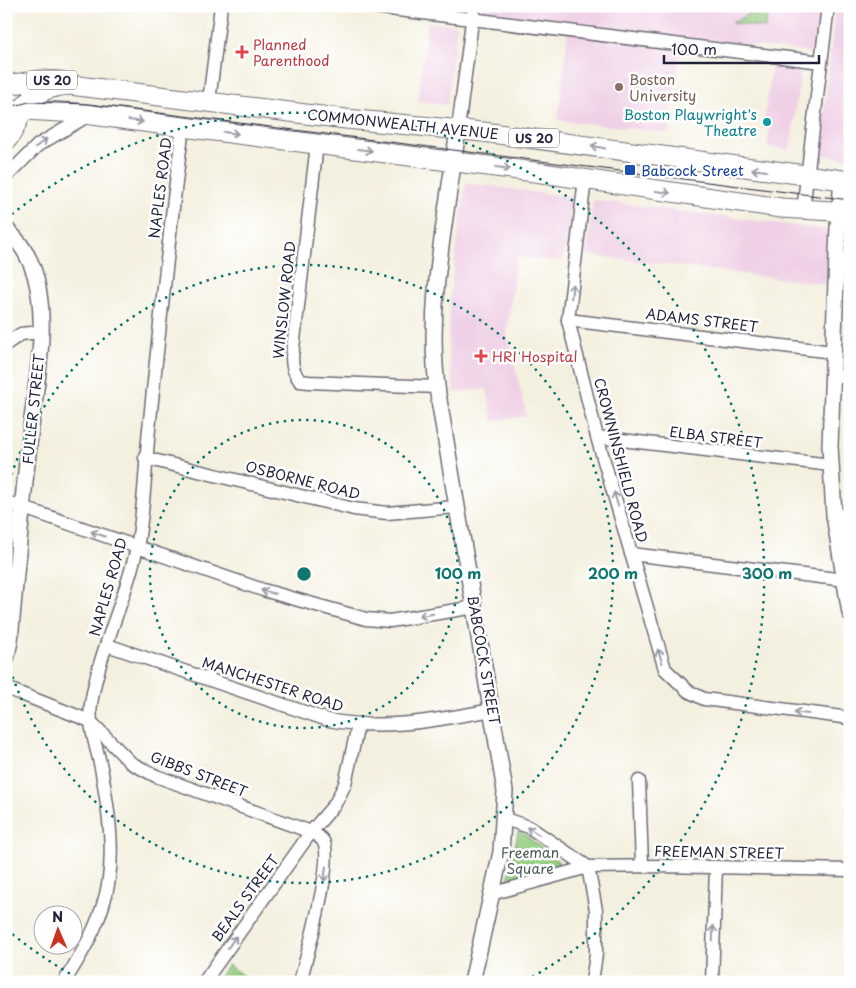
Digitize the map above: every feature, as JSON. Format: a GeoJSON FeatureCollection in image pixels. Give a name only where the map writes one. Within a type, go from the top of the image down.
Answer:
{"type":"FeatureCollection","features":[{"type":"Feature","properties":{"kind":"main road","name":"US 20"},"geometry":{"type":"LineString","coordinates":[[6,85],[50,80],[69,81],[98,88]]}},
{"type":"Feature","properties":{"kind":"main road","name":"COMMONWEALTH AVENUE"},"geometry":{"type":"LineString","coordinates":[[6,122],[12,106],[53,87],[70,85],[346,119],[458,129],[586,144],[625,153],[846,181]]}},
{"type":"Feature","properties":{"kind":"main road","name":"COMMONWEALTH AVENUE"},"geometry":{"type":"LineString","coordinates":[[12,106],[585,179],[803,210],[844,212]]}},
{"type":"Feature","properties":{"kind":"main road","name":"COMMONWEALTH AVENUE"},"geometry":{"type":"LineString","coordinates":[[6,141],[18,124],[12,106]]}},
{"type":"Feature","properties":{"kind":"street"},"geometry":{"type":"LineString","coordinates":[[209,101],[221,6]]}},
{"type":"Feature","properties":{"kind":"street"},"geometry":{"type":"LineString","coordinates":[[365,6],[821,62]]}},
{"type":"Feature","properties":{"kind":"street"},"geometry":{"type":"LineString","coordinates":[[458,129],[474,6]]}},
{"type":"Feature","properties":{"kind":"street"},"geometry":{"type":"LineString","coordinates":[[803,210],[828,6]]}},
{"type":"Feature","properties":{"kind":"street"},"geometry":{"type":"LineString","coordinates":[[6,177],[38,144],[89,115]]}},
{"type":"Feature","properties":{"kind":"street","name":"NAPLES ROAD"},"geometry":{"type":"LineString","coordinates":[[64,982],[100,919],[110,879],[111,834],[101,765],[90,721],[94,691],[136,548],[182,127]]}},
{"type":"Feature","properties":{"kind":"street","name":"BABCOCK STREET"},"geometry":{"type":"LineString","coordinates":[[458,129],[440,251],[433,310],[432,340],[437,387],[456,507],[506,790],[501,852],[472,982]]}},
{"type":"Feature","properties":{"kind":"street","name":"WINSLOW ROAD"},"geometry":{"type":"LineString","coordinates":[[317,144],[292,357],[292,367],[296,376],[300,381],[309,382],[437,387]]}},
{"type":"Feature","properties":{"kind":"street","name":"CROWNINSHIELD ROAD"},"geometry":{"type":"LineString","coordinates":[[585,179],[568,320],[598,437],[665,669],[688,691],[704,699],[850,718]]}},
{"type":"Feature","properties":{"kind":"street"},"geometry":{"type":"LineString","coordinates":[[846,181],[833,352],[831,465],[842,516],[845,580],[850,613]]}},
{"type":"Feature","properties":{"kind":"street","name":"FULLER STREET"},"geometry":{"type":"LineString","coordinates":[[6,229],[24,248],[33,268],[39,296],[41,332],[10,641],[6,659]]}},
{"type":"Feature","properties":{"kind":"street","name":"ADAMS STREET"},"geometry":{"type":"LineString","coordinates":[[568,320],[833,352]]}},
{"type":"Feature","properties":{"kind":"street"},"geometry":{"type":"LineString","coordinates":[[6,344],[21,334],[41,332]]}},
{"type":"Feature","properties":{"kind":"street"},"geometry":{"type":"LineString","coordinates":[[832,376],[850,378]]}},
{"type":"Feature","properties":{"kind":"street","name":"ELBA STREET"},"geometry":{"type":"LineString","coordinates":[[598,437],[831,465]]}},
{"type":"Feature","properties":{"kind":"street","name":"OSBORNE ROAD"},"geometry":{"type":"LineString","coordinates":[[145,458],[354,509],[387,513],[456,507]]}},
{"type":"Feature","properties":{"kind":"street"},"geometry":{"type":"LineString","coordinates":[[6,502],[263,590],[366,619],[390,621],[474,607]]}},
{"type":"Feature","properties":{"kind":"street"},"geometry":{"type":"LineString","coordinates":[[632,554],[845,580]]}},
{"type":"Feature","properties":{"kind":"street","name":"MANCHESTER ROAD"},"geometry":{"type":"LineString","coordinates":[[107,645],[328,720],[358,726],[419,723],[492,710]]}},
{"type":"Feature","properties":{"kind":"street","name":"GIBBS STREET"},"geometry":{"type":"LineString","coordinates":[[6,688],[90,721],[131,763],[156,776],[311,832]]}},
{"type":"Feature","properties":{"kind":"street","name":"BEALS STREET"},"geometry":{"type":"LineString","coordinates":[[204,982],[311,832],[335,804],[345,784],[358,726]]}},
{"type":"Feature","properties":{"kind":"street"},"geometry":{"type":"LineString","coordinates":[[640,781],[642,866]]}},
{"type":"Feature","properties":{"kind":"street"},"geometry":{"type":"LineString","coordinates":[[505,819],[529,828],[588,867],[596,910],[596,954],[592,982]]}},
{"type":"Feature","properties":{"kind":"street"},"geometry":{"type":"LineString","coordinates":[[300,982],[326,874],[324,842],[311,832]]}},
{"type":"Feature","properties":{"kind":"street","name":"FREEMAN STREET"},"geometry":{"type":"LineString","coordinates":[[491,894],[588,867],[642,866],[850,870]]}},
{"type":"Feature","properties":{"kind":"street"},"geometry":{"type":"LineString","coordinates":[[712,982],[716,868]]}},
{"type":"Feature","properties":{"kind":"shaded area","name":"Boston University"},"geometry":{"type":"Polygon","coordinates":[[[482,6],[821,6],[815,53],[682,37],[669,133],[558,120],[569,23],[482,10],[482,6]]]}},
{"type":"Feature","properties":{"kind":"shaded area"},"geometry":{"type":"Polygon","coordinates":[[[835,6],[850,6],[850,159],[820,155],[835,6]]]}},
{"type":"Feature","properties":{"kind":"shaded area"},"geometry":{"type":"Polygon","coordinates":[[[428,22],[457,25],[447,105],[418,101],[428,22]]]}},
{"type":"Feature","properties":{"kind":"shaded area"},"geometry":{"type":"Polygon","coordinates":[[[772,64],[801,67],[790,150],[767,147],[770,125],[764,124],[772,64]]]}},
{"type":"Feature","properties":{"kind":"shaded area"},"geometry":{"type":"Polygon","coordinates":[[[466,183],[572,197],[563,261],[516,257],[507,333],[527,416],[493,421],[487,389],[454,393],[448,348],[450,294],[466,183]]]}},
{"type":"Feature","properties":{"kind":"shaded area"},"geometry":{"type":"Polygon","coordinates":[[[593,200],[828,230],[825,284],[587,255],[593,200]]]}},
{"type":"Feature","properties":{"kind":"shaded area"},"geometry":{"type":"Polygon","coordinates":[[[847,232],[850,232],[850,367],[843,366],[847,232]]]}},
{"type":"Feature","properties":{"kind":"green space"},"geometry":{"type":"Polygon","coordinates":[[[763,6],[769,6],[765,28],[732,23],[763,6]]]}},
{"type":"Feature","properties":{"kind":"green space","name":"Freeman Square"},"geometry":{"type":"Polygon","coordinates":[[[518,832],[522,832],[558,861],[559,866],[510,883],[508,881],[518,832]]]}},
{"type":"Feature","properties":{"kind":"green space"},"geometry":{"type":"Polygon","coordinates":[[[228,965],[252,982],[215,982],[228,965]]]}},
{"type":"Feature","properties":{"kind":"tram line"},"geometry":{"type":"LineString","coordinates":[[6,108],[29,102],[88,104],[850,200]]}},
{"type":"Feature","properties":{"kind":"place","name":"Planned Parenthood"},"geometry":{"type":"Point","coordinates":[242,52]}},
{"type":"Feature","properties":{"kind":"place","name":"Boston University"},"geometry":{"type":"Point","coordinates":[619,87]}},
{"type":"Feature","properties":{"kind":"place","name":"Boston Playwright's Theatre"},"geometry":{"type":"Point","coordinates":[767,122]}},
{"type":"Feature","properties":{"kind":"place","name":"Babcock Street"},"geometry":{"type":"Point","coordinates":[630,170]}},
{"type":"Feature","properties":{"kind":"place","name":"HRI Hospital"},"geometry":{"type":"Point","coordinates":[481,356]}}]}
